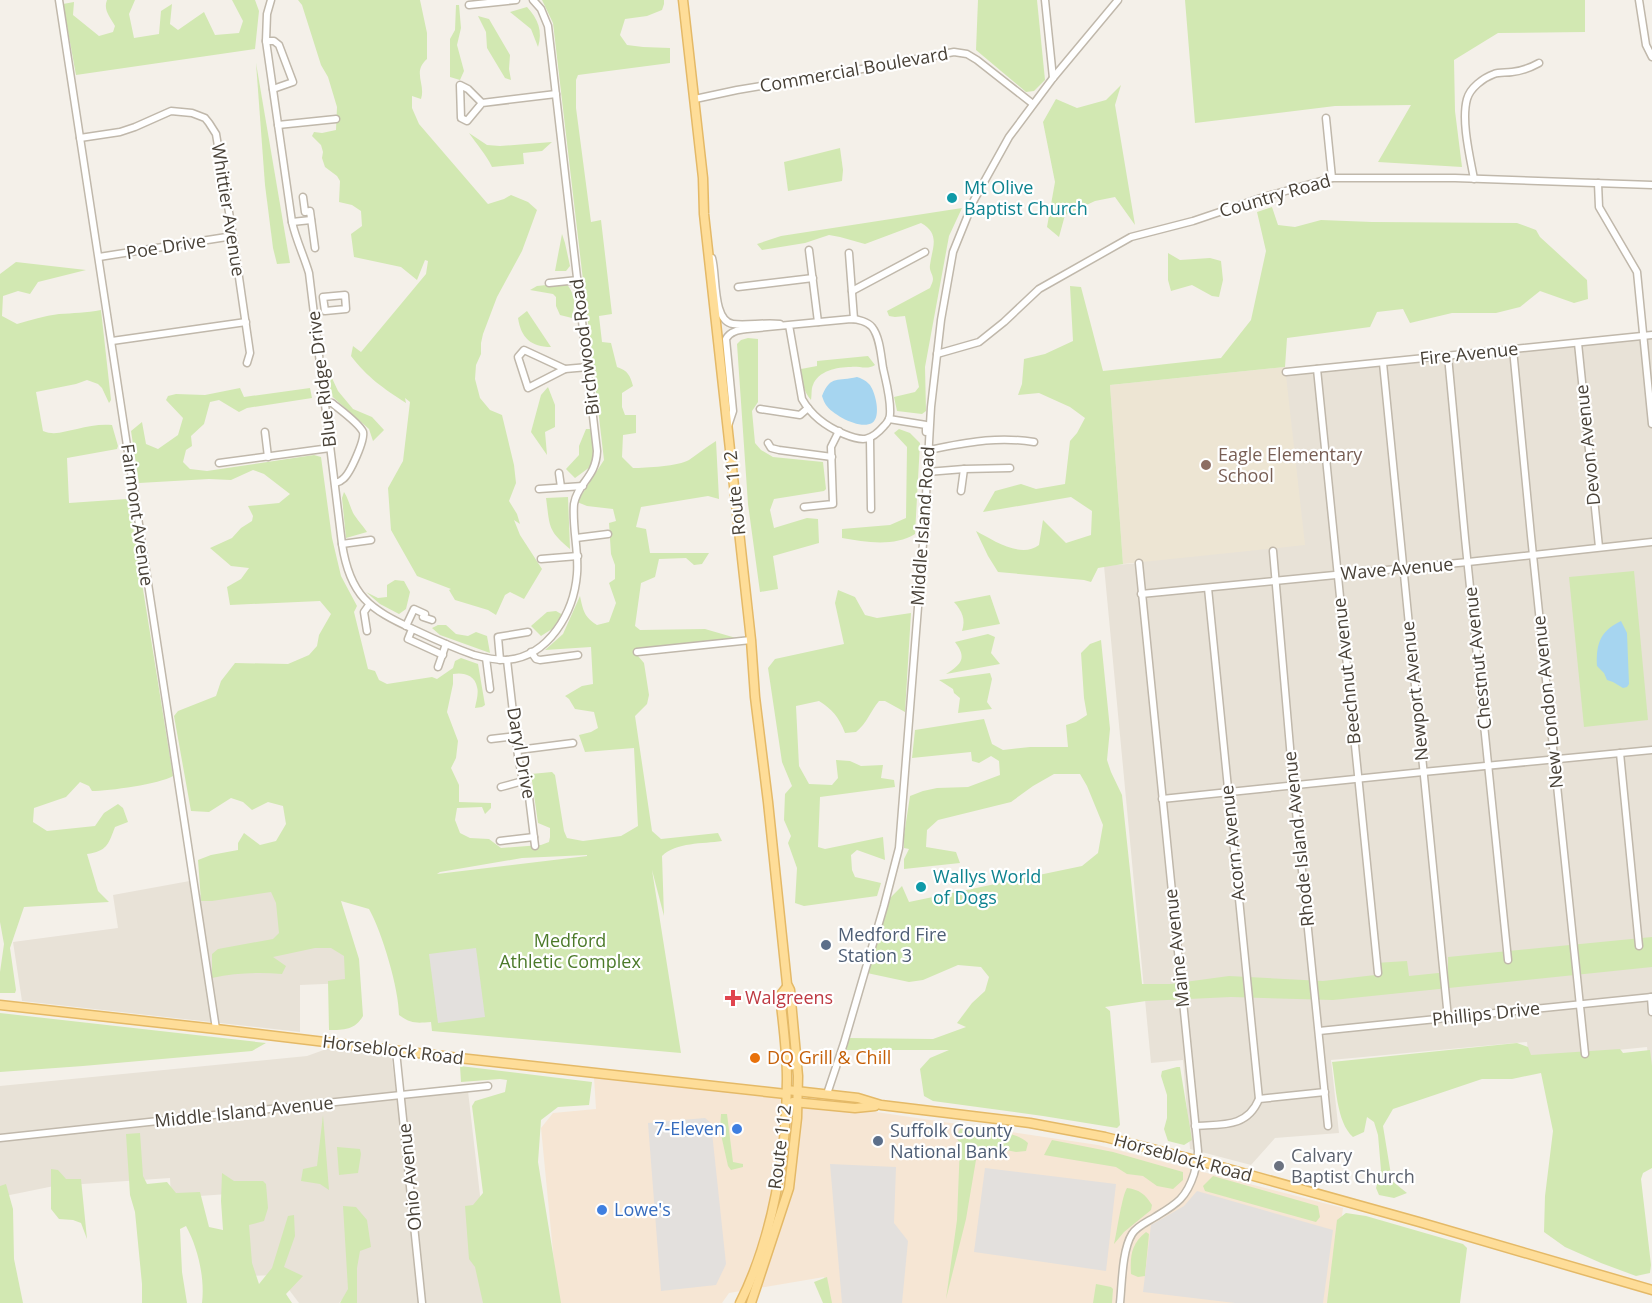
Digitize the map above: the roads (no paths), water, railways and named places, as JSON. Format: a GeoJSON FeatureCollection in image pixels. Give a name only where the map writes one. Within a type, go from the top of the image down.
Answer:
{"type":"FeatureCollection","features":[{"type":"Feature","properties":{"kind":"main road","name":"Route 112"},"geometry":{"type":"LineString","coordinates":[[683,0],[703,178],[708,255],[751,640],[755,697],[798,1076],[789,1188],[751,1303]]}},
{"type":"Feature","properties":{"kind":"main road","name":"Route 112"},"geometry":{"type":"LineString","coordinates":[[740,1303],[756,1267],[769,1220],[782,1155],[787,1076],[780,996],[787,987]]}},
{"type":"Feature","properties":{"kind":"main road","name":"Horseblock Road"},"geometry":{"type":"LineString","coordinates":[[0,1005],[786,1095],[798,1091],[827,1094],[858,1098],[881,1105],[1064,1128],[1197,1160],[1652,1290]]}},
{"type":"Feature","properties":{"kind":"main road","name":"Horseblock Road"},"geometry":{"type":"LineString","coordinates":[[786,1095],[797,1102],[855,1108],[881,1105]]}},
{"type":"Feature","properties":{"kind":"street","name":"Fairmont Avenue"},"geometry":{"type":"LineString","coordinates":[[59,0],[216,1029]]}},
{"type":"Feature","properties":{"kind":"street","name":"Blue Ridge Drive"},"geometry":{"type":"LineString","coordinates":[[271,0],[267,14],[266,41],[292,222],[297,243],[306,263],[312,298],[342,544],[350,579],[359,593],[380,614],[447,644],[486,658],[504,660]]}},
{"type":"Feature","properties":{"kind":"street"},"geometry":{"type":"LineString","coordinates":[[469,5],[516,0]]}},
{"type":"Feature","properties":{"kind":"street","name":"Birchwood Road"},"geometry":{"type":"LineString","coordinates":[[504,660],[531,652],[550,639],[566,615],[575,589],[578,556],[574,504],[577,494],[595,468],[597,460],[597,441],[548,26],[542,9],[533,0]]}},
{"type":"Feature","properties":{"kind":"street"},"geometry":{"type":"LineString","coordinates":[[1045,0],[1053,78]]}},
{"type":"Feature","properties":{"kind":"street","name":"Middle Island Road"},"geometry":{"type":"LineString","coordinates":[[827,1094],[885,906],[899,848],[931,407],[953,252],[977,194],[1009,137],[1053,78],[1118,0]]}},
{"type":"Feature","properties":{"kind":"street"},"geometry":{"type":"LineString","coordinates":[[1640,0],[1646,45],[1652,57]]}},
{"type":"Feature","properties":{"kind":"street"},"geometry":{"type":"LineString","coordinates":[[266,41],[274,41],[279,45],[293,82],[273,89]]}},
{"type":"Feature","properties":{"kind":"street","name":"Commercial Boulevard"},"geometry":{"type":"LineString","coordinates":[[694,99],[738,89],[954,52],[967,54],[977,60],[1033,104]]}},
{"type":"Feature","properties":{"kind":"street"},"geometry":{"type":"LineString","coordinates":[[1474,179],[1466,123],[1467,98],[1482,79],[1495,73],[1529,69],[1539,63]]}},
{"type":"Feature","properties":{"kind":"street"},"geometry":{"type":"LineString","coordinates":[[482,103],[468,89],[460,85],[461,118],[467,121],[482,103],[556,94]]}},
{"type":"Feature","properties":{"kind":"street","name":"Whittier Avenue"},"geometry":{"type":"LineString","coordinates":[[80,138],[135,128],[171,111],[192,113],[205,118],[216,134],[246,322],[250,353],[247,363]]}},
{"type":"Feature","properties":{"kind":"street"},"geometry":{"type":"LineString","coordinates":[[1326,118],[1332,178]]}},
{"type":"Feature","properties":{"kind":"street"},"geometry":{"type":"LineString","coordinates":[[278,125],[336,119]]}},
{"type":"Feature","properties":{"kind":"street","name":"Country Road"},"geometry":{"type":"LineString","coordinates":[[937,354],[979,342],[1039,289],[1131,237],[1193,221],[1264,197],[1332,178],[1474,179],[1652,185]]}},
{"type":"Feature","properties":{"kind":"street"},"geometry":{"type":"LineString","coordinates":[[1598,183],[1599,207],[1637,272],[1652,424]]}},
{"type":"Feature","properties":{"kind":"street"},"geometry":{"type":"LineString","coordinates":[[303,196],[305,212],[310,211],[315,248]]}},
{"type":"Feature","properties":{"kind":"street"},"geometry":{"type":"LineString","coordinates":[[292,222],[311,220]]}},
{"type":"Feature","properties":{"kind":"street","name":"Poe Drive"},"geometry":{"type":"LineString","coordinates":[[99,257],[233,236]]}},
{"type":"Feature","properties":{"kind":"street"},"geometry":{"type":"LineString","coordinates":[[809,250],[818,322]]}},
{"type":"Feature","properties":{"kind":"street"},"geometry":{"type":"LineString","coordinates":[[852,291],[926,252]]}},
{"type":"Feature","properties":{"kind":"street"},"geometry":{"type":"LineString","coordinates":[[849,253],[854,319]]}},
{"type":"Feature","properties":{"kind":"street"},"geometry":{"type":"LineString","coordinates":[[708,255],[713,258],[722,319],[734,325],[763,322],[789,325]]}},
{"type":"Feature","properties":{"kind":"street"},"geometry":{"type":"LineString","coordinates":[[738,287],[813,278]]}},
{"type":"Feature","properties":{"kind":"street"},"geometry":{"type":"LineString","coordinates":[[549,283],[578,280]]}},
{"type":"Feature","properties":{"kind":"street"},"geometry":{"type":"LineString","coordinates":[[312,298],[323,297]]}},
{"type":"Feature","properties":{"kind":"street"},"geometry":{"type":"LineString","coordinates":[[728,426],[733,411],[727,336],[735,331],[789,325],[818,322],[854,319],[872,327],[875,332],[890,417],[878,433],[870,439],[860,439],[839,431],[807,408],[800,392],[789,325]]}},
{"type":"Feature","properties":{"kind":"street"},"geometry":{"type":"LineString","coordinates":[[112,341],[246,322]]}},
{"type":"Feature","properties":{"kind":"street","name":"Fire Avenue"},"geometry":{"type":"LineString","coordinates":[[1286,372],[1652,335]]}},
{"type":"Feature","properties":{"kind":"street","name":"Devon Avenue"},"geometry":{"type":"LineString","coordinates":[[1578,343],[1599,547]]}},
{"type":"Feature","properties":{"kind":"street","name":"New London Avenue"},"geometry":{"type":"LineString","coordinates":[[1513,350],[1585,1054]]}},
{"type":"Feature","properties":{"kind":"street"},"geometry":{"type":"LineString","coordinates":[[565,369],[524,351],[518,357],[528,388],[565,369],[588,367]]}},
{"type":"Feature","properties":{"kind":"street","name":"Chestnut Avenue"},"geometry":{"type":"LineString","coordinates":[[1448,356],[1508,960]]}},
{"type":"Feature","properties":{"kind":"street","name":"Newport Avenue"},"geometry":{"type":"LineString","coordinates":[[1383,363],[1448,1018]]}},
{"type":"Feature","properties":{"kind":"street","name":"Beechnut Avenue"},"geometry":{"type":"LineString","coordinates":[[1317,369],[1378,973]]}},
{"type":"Feature","properties":{"kind":"street"},"geometry":{"type":"LineString","coordinates":[[324,403],[332,403],[360,428],[363,434],[363,442],[347,475],[341,481],[334,483]]}},
{"type":"Feature","properties":{"kind":"street"},"geometry":{"type":"LineString","coordinates":[[890,417],[923,419],[928,416],[931,407]]}},
{"type":"Feature","properties":{"kind":"street"},"geometry":{"type":"LineString","coordinates":[[760,410],[800,415],[807,408]]}},
{"type":"Feature","properties":{"kind":"street"},"geometry":{"type":"LineString","coordinates":[[890,417],[926,425],[925,440],[928,451],[979,440],[1007,439],[1034,442]]}},
{"type":"Feature","properties":{"kind":"street"},"geometry":{"type":"LineString","coordinates":[[804,507],[833,504],[831,447],[839,431]]}},
{"type":"Feature","properties":{"kind":"street"},"geometry":{"type":"LineString","coordinates":[[265,432],[268,457]]}},
{"type":"Feature","properties":{"kind":"street"},"geometry":{"type":"LineString","coordinates":[[870,439],[871,509]]}},
{"type":"Feature","properties":{"kind":"street"},"geometry":{"type":"LineString","coordinates":[[768,443],[771,448],[779,450],[832,457]]}},
{"type":"Feature","properties":{"kind":"street"},"geometry":{"type":"LineString","coordinates":[[219,463],[330,448]]}},
{"type":"Feature","properties":{"kind":"street"},"geometry":{"type":"LineString","coordinates":[[927,472],[964,468],[1010,468]]}},
{"type":"Feature","properties":{"kind":"street"},"geometry":{"type":"LineString","coordinates":[[961,491],[964,468]]}},
{"type":"Feature","properties":{"kind":"street"},"geometry":{"type":"LineString","coordinates":[[559,473],[561,487]]}},
{"type":"Feature","properties":{"kind":"street"},"geometry":{"type":"LineString","coordinates":[[539,489],[583,486]]}},
{"type":"Feature","properties":{"kind":"street"},"geometry":{"type":"LineString","coordinates":[[576,538],[608,534]]}},
{"type":"Feature","properties":{"kind":"street"},"geometry":{"type":"LineString","coordinates":[[342,544],[371,540]]}},
{"type":"Feature","properties":{"kind":"street","name":"Wave Avenue"},"geometry":{"type":"LineString","coordinates":[[1142,594],[1652,542]]}},
{"type":"Feature","properties":{"kind":"street","name":"Rhode Island Avenue"},"geometry":{"type":"LineString","coordinates":[[1273,551],[1293,786],[1328,1126]]}},
{"type":"Feature","properties":{"kind":"street"},"geometry":{"type":"LineString","coordinates":[[541,559],[578,556]]}},
{"type":"Feature","properties":{"kind":"street","name":"Maine Avenue"},"geometry":{"type":"LineString","coordinates":[[1120,1303],[1126,1253],[1132,1234],[1141,1225],[1184,1197],[1190,1187],[1197,1160],[1198,1145],[1139,563]]}},
{"type":"Feature","properties":{"kind":"street","name":"Acorn Avenue"},"geometry":{"type":"LineString","coordinates":[[1208,588],[1259,1099]]}},
{"type":"Feature","properties":{"kind":"street"},"geometry":{"type":"LineString","coordinates":[[367,631],[364,612],[369,604]]}},
{"type":"Feature","properties":{"kind":"street"},"geometry":{"type":"LineString","coordinates":[[432,620],[423,617],[425,614],[414,609],[408,639],[443,655]]}},
{"type":"Feature","properties":{"kind":"street","name":"Daryl Drive"},"geometry":{"type":"LineString","coordinates":[[528,632],[498,637],[504,660],[535,846]]}},
{"type":"Feature","properties":{"kind":"street"},"geometry":{"type":"LineString","coordinates":[[637,652],[751,640]]}},
{"type":"Feature","properties":{"kind":"street"},"geometry":{"type":"LineString","coordinates":[[438,667],[447,644]]}},
{"type":"Feature","properties":{"kind":"street"},"geometry":{"type":"LineString","coordinates":[[531,652],[536,659],[540,660],[578,655]]}},
{"type":"Feature","properties":{"kind":"street"},"geometry":{"type":"LineString","coordinates":[[486,658],[490,689]]}},
{"type":"Feature","properties":{"kind":"street"},"geometry":{"type":"LineString","coordinates":[[491,739],[516,736]]}},
{"type":"Feature","properties":{"kind":"street"},"geometry":{"type":"LineString","coordinates":[[518,750],[573,743]]}},
{"type":"Feature","properties":{"kind":"street"},"geometry":{"type":"LineString","coordinates":[[1162,800],[1358,778],[1652,750]]}},
{"type":"Feature","properties":{"kind":"street"},"geometry":{"type":"LineString","coordinates":[[1620,753],[1639,946]]}},
{"type":"Feature","properties":{"kind":"street"},"geometry":{"type":"LineString","coordinates":[[501,787],[523,781]]}},
{"type":"Feature","properties":{"kind":"street"},"geometry":{"type":"LineString","coordinates":[[500,841],[534,837]]}},
{"type":"Feature","properties":{"kind":"street"},"geometry":{"type":"LineString","coordinates":[[1651,997],[1652,1012]]}},
{"type":"Feature","properties":{"kind":"street","name":"Phillips Drive"},"geometry":{"type":"LineString","coordinates":[[1319,1031],[1651,997]]}},
{"type":"Feature","properties":{"kind":"street","name":"Ohio Avenue"},"geometry":{"type":"LineString","coordinates":[[396,1051],[422,1303]]}},
{"type":"Feature","properties":{"kind":"street","name":"Middle Island Avenue"},"geometry":{"type":"LineString","coordinates":[[0,1138],[488,1086]]}},
{"type":"Feature","properties":{"kind":"street"},"geometry":{"type":"LineString","coordinates":[[1195,1126],[1237,1122],[1255,1109],[1259,1099],[1325,1092]]}},
{"type":"Feature","properties":{"kind":"water"},"geometry":{"type":"Polygon","coordinates":[[[857,377],[869,384],[876,404],[875,420],[867,425],[840,417],[829,409],[822,396],[832,382],[857,377]]]}},
{"type":"Feature","properties":{"kind":"water"},"geometry":{"type":"Polygon","coordinates":[[[1621,621],[1627,633],[1629,684],[1623,688],[1607,680],[1597,666],[1597,651],[1601,639],[1608,629],[1621,621]]]}},
{"type":"Feature","properties":{"kind":"place","name":"Mt Olive Baptist Church"},"geometry":{"type":"Point","coordinates":[952,198]}},
{"type":"Feature","properties":{"kind":"place","name":"Eagle Elementary School"},"geometry":{"type":"Point","coordinates":[1206,465]}},
{"type":"Feature","properties":{"kind":"place","name":"Wallys World of Dogs"},"geometry":{"type":"Point","coordinates":[921,887]}},
{"type":"Feature","properties":{"kind":"place","name":"Medford Fire Station 3"},"geometry":{"type":"Point","coordinates":[826,945]}},
{"type":"Feature","properties":{"kind":"place","name":"Walgreens"},"geometry":{"type":"Point","coordinates":[733,998]}},
{"type":"Feature","properties":{"kind":"place","name":"DQ Grill & Chill"},"geometry":{"type":"Point","coordinates":[755,1058]}},
{"type":"Feature","properties":{"kind":"place","name":"7-Eleven"},"geometry":{"type":"Point","coordinates":[737,1129]}},
{"type":"Feature","properties":{"kind":"place","name":"Suffolk County National Bank"},"geometry":{"type":"Point","coordinates":[878,1141]}},
{"type":"Feature","properties":{"kind":"place","name":"Calvary Baptist Church"},"geometry":{"type":"Point","coordinates":[1279,1166]}},
{"type":"Feature","properties":{"kind":"place","name":"Lowe's"},"geometry":{"type":"Point","coordinates":[602,1210]}},
{"type":"Feature","properties":{"kind":"park label","name":"Medford Athletic Complex"},"geometry":{"type":"Point","coordinates":[570,951]}}]}
